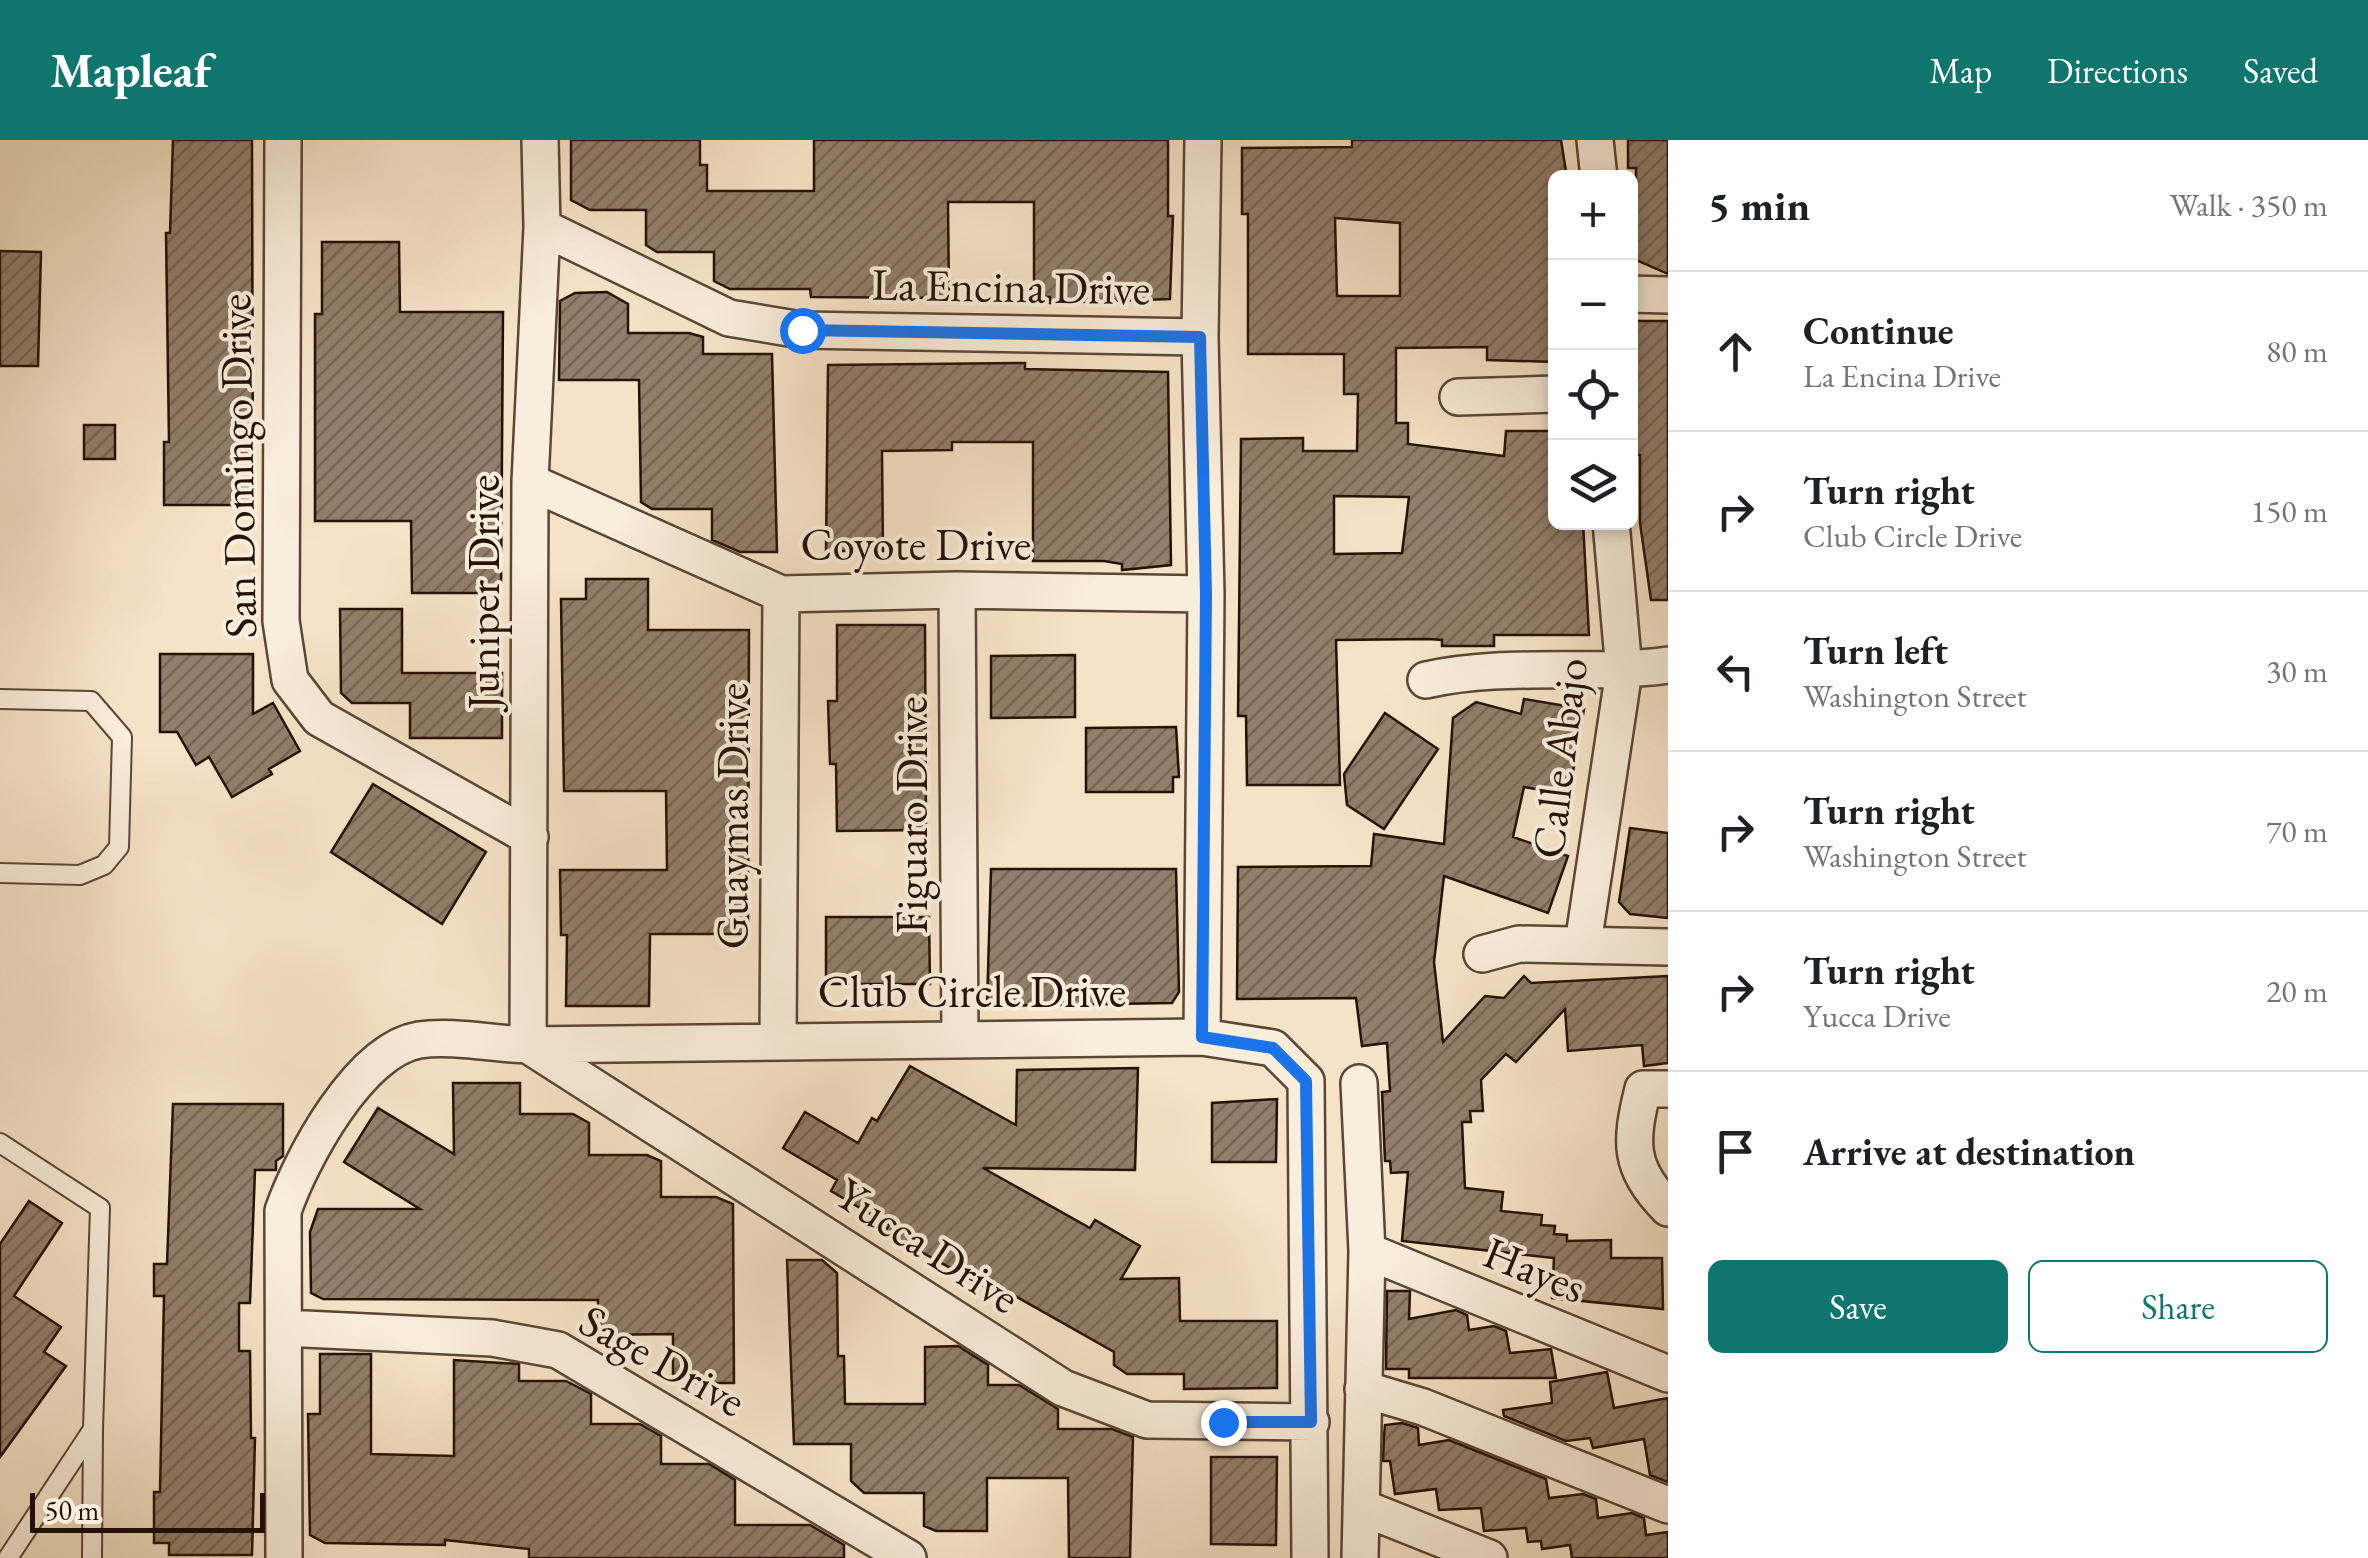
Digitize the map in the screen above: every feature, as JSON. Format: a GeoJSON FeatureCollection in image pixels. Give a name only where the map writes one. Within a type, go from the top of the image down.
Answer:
{"type":"FeatureCollection","features":[{"type":"Feature","properties":{"kind":"street","name":"San Domingo Drive"},"geometry":{"type":"LineString","coordinates":[[284,140],[281,620],[290,680],[319,718],[530,837]]}},
{"type":"Feature","properties":{"kind":"street","name":"Juniper Drive"},"geometry":{"type":"LineString","coordinates":[[528,1045],[530,482],[542,227],[540,140]]}},
{"type":"Feature","properties":{"kind":"street"},"geometry":{"type":"LineString","coordinates":[[1202,1037],[1206,594],[1200,337],[1203,140]]}},
{"type":"Feature","properties":{"kind":"street"},"geometry":{"type":"LineString","coordinates":[[1595,140],[1598,170]]}},
{"type":"Feature","properties":{"kind":"street","name":"La Encina Drive"},"geometry":{"type":"LineString","coordinates":[[542,227],[729,318],[802,330],[1200,337]]}},
{"type":"Feature","properties":{"kind":"street"},"geometry":{"type":"LineString","coordinates":[[1638,294],[1668,294]]}},
{"type":"Feature","properties":{"kind":"street"},"geometry":{"type":"LineString","coordinates":[[1458,397],[1548,394]]}},
{"type":"Feature","properties":{"kind":"street","name":"Coyote Drive"},"geometry":{"type":"LineString","coordinates":[[530,482],[781,594],[957,590],[1206,594]]}},
{"type":"Feature","properties":{"kind":"street","name":"Calle Abajo"},"geometry":{"type":"LineString","coordinates":[[1583,944],[1624,670],[1611,530]]}},
{"type":"Feature","properties":{"kind":"street","name":"Figuaro Drive"},"geometry":{"type":"LineString","coordinates":[[957,590],[960,1040]]}},
{"type":"Feature","properties":{"kind":"street","name":"Guaymas Drive"},"geometry":{"type":"LineString","coordinates":[[778,1039],[781,594]]}},
{"type":"Feature","properties":{"kind":"street"},"geometry":{"type":"LineString","coordinates":[[1426,680],[1474,669],[1624,670],[1668,664]]}},
{"type":"Feature","properties":{"kind":"street"},"geometry":{"type":"LineString","coordinates":[[1482,954],[1519,944],[1668,947]]}},
{"type":"Feature","properties":{"kind":"street","name":"Club Circle Drive"},"geometry":{"type":"LineString","coordinates":[[284,1558],[283,1211],[300,1162],[375,1060],[417,1040],[528,1045],[778,1039],[1202,1037],[1273,1048],[1306,1081],[1310,1558]]}},
{"type":"Feature","properties":{"kind":"street","name":"Yucca Drive"},"geometry":{"type":"LineString","coordinates":[[528,1045],[1063,1388],[1147,1420],[1311,1422]]}},
{"type":"Feature","properties":{"kind":"street"},"geometry":{"type":"LineString","coordinates":[[1359,1083],[1367,1251],[1360,1558]]}},
{"type":"Feature","properties":{"kind":"street"},"geometry":{"type":"LineString","coordinates":[[1655,1089],[1634,1126],[1639,1175],[1668,1208]]}},
{"type":"Feature","properties":{"kind":"street","name":"Hayes"},"geometry":{"type":"LineString","coordinates":[[1367,1251],[1668,1374]]}},
{"type":"Feature","properties":{"kind":"street","name":"Sage Drive"},"geometry":{"type":"LineString","coordinates":[[284,1328],[492,1338],[558,1350],[908,1558]]}},
{"type":"Feature","properties":{"kind":"street"},"geometry":{"type":"LineString","coordinates":[[1363,1389],[1423,1407],[1668,1505]]}},
{"type":"Feature","properties":{"kind":"street"},"geometry":{"type":"LineString","coordinates":[[1361,1507],[1489,1558]]}},
{"type":"Feature","properties":{"kind":"lane"},"geometry":{"type":"LineString","coordinates":[[0,699],[92,701],[122,736],[119,847],[104,865],[80,875],[0,873]]}},
{"type":"Feature","properties":{"kind":"lane"},"geometry":{"type":"LineString","coordinates":[[0,1143],[100,1208],[92,1558]]}},
{"type":"Feature","properties":{"kind":"lane"},"geometry":{"type":"LineString","coordinates":[[8,1558],[93,1429]]}},
{"type":"Feature","properties":{"kind":"building"},"geometry":{"type":"Polygon","coordinates":[[[173,140],[252,140],[253,505],[164,505],[164,442],[169,442],[166,233],[170,233],[173,140]]]}},
{"type":"Feature","properties":{"kind":"building"},"geometry":{"type":"Polygon","coordinates":[[[571,140],[700,140],[700,165],[707,165],[707,191],[814,191],[814,140],[1168,140],[1168,216],[1173,216],[1170,299],[1050,303],[1050,297],[1034,297],[1034,202],[948,202],[949,298],[811,297],[810,289],[730,289],[714,281],[714,252],[657,252],[646,245],[646,210],[590,210],[571,200],[571,140]]]}},
{"type":"Feature","properties":{"kind":"building"},"geometry":{"type":"Polygon","coordinates":[[[1352,140],[1561,140],[1566,170],[1548,170],[1548,362],[1487,360],[1487,347],[1396,348],[1396,423],[1408,423],[1408,444],[1504,456],[1506,431],[1548,431],[1548,530],[1583,530],[1589,635],[1494,635],[1494,646],[1442,646],[1442,640],[1429,639],[1336,640],[1340,785],[1247,785],[1246,716],[1238,716],[1241,439],[1303,438],[1303,451],[1357,451],[1358,394],[1344,394],[1344,354],[1248,354],[1248,214],[1242,214],[1242,148],[1352,147],[1352,140]],[[1335,218],[1337,296],[1400,296],[1400,223],[1335,218]],[[1334,496],[1334,554],[1402,553],[1409,497],[1334,496]]]}},
{"type":"Feature","properties":{"kind":"building"},"geometry":{"type":"Polygon","coordinates":[[[1628,140],[1668,140],[1668,274],[1638,261],[1638,170],[1628,168],[1628,140]]]}},
{"type":"Feature","properties":{"kind":"building"},"geometry":{"type":"Polygon","coordinates":[[[322,242],[399,242],[400,312],[503,312],[501,593],[412,593],[411,521],[315,521],[315,314],[322,314],[322,242]]]}},
{"type":"Feature","properties":{"kind":"building"},"geometry":{"type":"Polygon","coordinates":[[[0,251],[41,252],[38,366],[0,366],[0,251]]]}},
{"type":"Feature","properties":{"kind":"building"},"geometry":{"type":"Polygon","coordinates":[[[607,292],[628,304],[628,333],[689,333],[703,337],[703,354],[772,354],[777,552],[740,552],[712,540],[712,509],[652,509],[641,502],[639,380],[559,380],[560,301],[575,293],[607,292]]]}},
{"type":"Feature","properties":{"kind":"building"},"geometry":{"type":"Polygon","coordinates":[[[1638,321],[1668,321],[1668,600],[1651,600],[1640,523],[1638,321]]]}},
{"type":"Feature","properties":{"kind":"building"},"geometry":{"type":"Polygon","coordinates":[[[1025,363],[1025,369],[1168,372],[1171,565],[1122,570],[1122,564],[1104,561],[1033,561],[1033,442],[952,442],[952,450],[882,451],[883,551],[826,551],[828,365],[1025,363]]]}},
{"type":"Feature","properties":{"kind":"building"},"geometry":{"type":"Polygon","coordinates":[[[84,425],[115,425],[115,459],[84,459],[84,425]]]}},
{"type":"Feature","properties":{"kind":"building"},"geometry":{"type":"Polygon","coordinates":[[[586,579],[648,579],[648,630],[749,630],[748,934],[650,934],[649,1006],[566,1006],[567,935],[561,935],[560,870],[667,870],[666,791],[564,791],[561,599],[586,599],[586,579]]]}},
{"type":"Feature","properties":{"kind":"building"},"geometry":{"type":"Polygon","coordinates":[[[340,609],[402,609],[402,673],[502,673],[502,738],[410,738],[410,703],[352,703],[341,693],[340,609]]]}},
{"type":"Feature","properties":{"kind":"building"},"geometry":{"type":"Polygon","coordinates":[[[837,625],[925,625],[926,830],[837,831],[836,764],[830,764],[828,701],[837,701],[837,625]]]}},
{"type":"Feature","properties":{"kind":"building"},"geometry":{"type":"Polygon","coordinates":[[[160,654],[253,654],[253,714],[273,703],[300,751],[269,769],[272,774],[232,797],[209,757],[196,765],[177,732],[160,732],[160,654]]]}},
{"type":"Feature","properties":{"kind":"building"},"geometry":{"type":"Polygon","coordinates":[[[1075,655],[1075,717],[991,718],[991,656],[1075,655]]]}},
{"type":"Feature","properties":{"kind":"building"},"geometry":{"type":"Polygon","coordinates":[[[1524,699],[1584,709],[1569,795],[1524,787],[1513,837],[1568,856],[1548,913],[1444,876],[1434,962],[1443,1042],[1485,996],[1504,998],[1524,976],[1531,983],[1668,976],[1668,1063],[1644,1066],[1642,1045],[1568,1051],[1565,1009],[1516,1062],[1506,1054],[1481,1080],[1483,1111],[1470,1111],[1471,1122],[1462,1122],[1465,1188],[1503,1192],[1501,1211],[1542,1215],[1541,1225],[1555,1226],[1554,1234],[1567,1235],[1567,1241],[1611,1240],[1611,1258],[1662,1258],[1663,1309],[1552,1298],[1554,1258],[1402,1241],[1408,1172],[1391,1173],[1390,1161],[1385,1161],[1382,1092],[1390,1091],[1387,1043],[1362,1046],[1356,998],[1237,999],[1238,867],[1371,866],[1374,834],[1444,844],[1453,718],[1476,702],[1521,714],[1524,699]]]}},
{"type":"Feature","properties":{"kind":"building"},"geometry":{"type":"Polygon","coordinates":[[[1385,713],[1438,749],[1384,829],[1347,805],[1344,774],[1385,713]]]}},
{"type":"Feature","properties":{"kind":"building"},"geometry":{"type":"Polygon","coordinates":[[[1176,727],[1179,777],[1173,777],[1173,792],[1086,792],[1086,728],[1176,727]]]}},
{"type":"Feature","properties":{"kind":"building"},"geometry":{"type":"Polygon","coordinates":[[[373,784],[486,852],[442,924],[331,852],[373,784]]]}},
{"type":"Feature","properties":{"kind":"building"},"geometry":{"type":"Polygon","coordinates":[[[1630,828],[1668,833],[1668,918],[1630,914],[1619,902],[1630,828]]]}},
{"type":"Feature","properties":{"kind":"building"},"geometry":{"type":"Polygon","coordinates":[[[991,869],[1176,869],[1179,992],[1172,1003],[987,1006],[991,869]]]}},
{"type":"Feature","properties":{"kind":"building"},"geometry":{"type":"Polygon","coordinates":[[[826,917],[929,917],[930,984],[826,984],[826,917]]]}},
{"type":"Feature","properties":{"kind":"building"},"geometry":{"type":"Polygon","coordinates":[[[910,1066],[1016,1125],[1017,1070],[1138,1068],[1135,1170],[983,1168],[1090,1228],[1095,1220],[1140,1246],[1121,1279],[1179,1278],[1180,1321],[1277,1321],[1277,1388],[1184,1389],[1184,1374],[1127,1374],[1114,1365],[1114,1352],[1008,1292],[1005,1298],[885,1232],[889,1225],[831,1191],[837,1180],[783,1148],[805,1112],[858,1143],[872,1118],[877,1121],[910,1066]]]}},
{"type":"Feature","properties":{"kind":"building"},"geometry":{"type":"Polygon","coordinates":[[[453,1083],[520,1083],[520,1114],[573,1114],[589,1123],[589,1155],[647,1155],[661,1161],[661,1197],[716,1197],[733,1204],[734,1383],[689,1383],[689,1374],[673,1374],[673,1334],[598,1335],[598,1300],[323,1299],[311,1293],[310,1232],[318,1209],[420,1209],[344,1162],[378,1108],[454,1154],[453,1083]]]}},
{"type":"Feature","properties":{"kind":"building"},"geometry":{"type":"Polygon","coordinates":[[[1277,1099],[1276,1162],[1212,1162],[1212,1103],[1277,1099]]]}},
{"type":"Feature","properties":{"kind":"building"},"geometry":{"type":"Polygon","coordinates":[[[173,1104],[283,1104],[283,1156],[276,1161],[276,1170],[255,1170],[250,1303],[239,1303],[239,1351],[250,1351],[251,1438],[255,1438],[252,1555],[169,1555],[169,1543],[154,1543],[154,1492],[160,1492],[164,1296],[154,1296],[154,1264],[167,1264],[173,1104]]]}},
{"type":"Feature","properties":{"kind":"building"},"geometry":{"type":"Polygon","coordinates":[[[29,1201],[62,1223],[14,1296],[61,1327],[44,1352],[66,1366],[0,1457],[0,1244],[29,1201]]]}},
{"type":"Feature","properties":{"kind":"building"},"geometry":{"type":"Polygon","coordinates":[[[787,1260],[822,1260],[837,1273],[838,1356],[844,1356],[845,1404],[925,1404],[925,1347],[958,1346],[988,1365],[988,1385],[1019,1385],[1058,1409],[1058,1429],[1112,1429],[1133,1437],[1130,1558],[1069,1558],[1068,1478],[987,1478],[987,1531],[936,1531],[924,1526],[924,1493],[864,1493],[851,1481],[851,1444],[794,1444],[787,1260]]]}},
{"type":"Feature","properties":{"kind":"building"},"geometry":{"type":"Polygon","coordinates":[[[1387,1291],[1410,1291],[1409,1319],[1456,1310],[1467,1315],[1469,1330],[1494,1326],[1506,1331],[1510,1353],[1551,1349],[1556,1378],[1409,1378],[1409,1369],[1386,1369],[1387,1291]]]}},
{"type":"Feature","properties":{"kind":"building"},"geometry":{"type":"Polygon","coordinates":[[[320,1354],[371,1354],[371,1454],[454,1456],[454,1360],[519,1364],[519,1381],[566,1381],[591,1394],[591,1424],[640,1424],[661,1436],[661,1464],[709,1464],[735,1480],[735,1525],[810,1525],[844,1545],[844,1558],[529,1558],[529,1549],[445,1540],[445,1545],[325,1543],[310,1535],[308,1414],[320,1414],[320,1354]]]}},
{"type":"Feature","properties":{"kind":"building"},"geometry":{"type":"Polygon","coordinates":[[[1607,1372],[1614,1408],[1668,1398],[1668,1482],[1650,1475],[1644,1439],[1593,1448],[1590,1438],[1566,1441],[1504,1416],[1503,1410],[1552,1403],[1550,1382],[1607,1372]]]}},
{"type":"Feature","properties":{"kind":"building"},"geometry":{"type":"Polygon","coordinates":[[[1402,1423],[1418,1428],[1419,1445],[1449,1440],[1546,1479],[1549,1498],[1583,1494],[1596,1499],[1598,1518],[1632,1513],[1644,1518],[1646,1535],[1668,1532],[1668,1558],[1572,1558],[1570,1545],[1542,1549],[1541,1541],[1528,1542],[1526,1528],[1484,1531],[1481,1508],[1439,1510],[1436,1489],[1395,1494],[1390,1461],[1383,1461],[1385,1425],[1402,1423]]]}},
{"type":"Feature","properties":{"kind":"building"},"geometry":{"type":"Polygon","coordinates":[[[1211,1457],[1277,1457],[1276,1545],[1211,1544],[1211,1457]]]}},
{"type":"Feature","properties":{"kind":"route"},"geometry":{"type":"LineString","coordinates":[[802,330],[1200,337],[1206,594],[1202,1037],[1273,1048],[1306,1081],[1311,1422],[1223,1422]]}}]}
